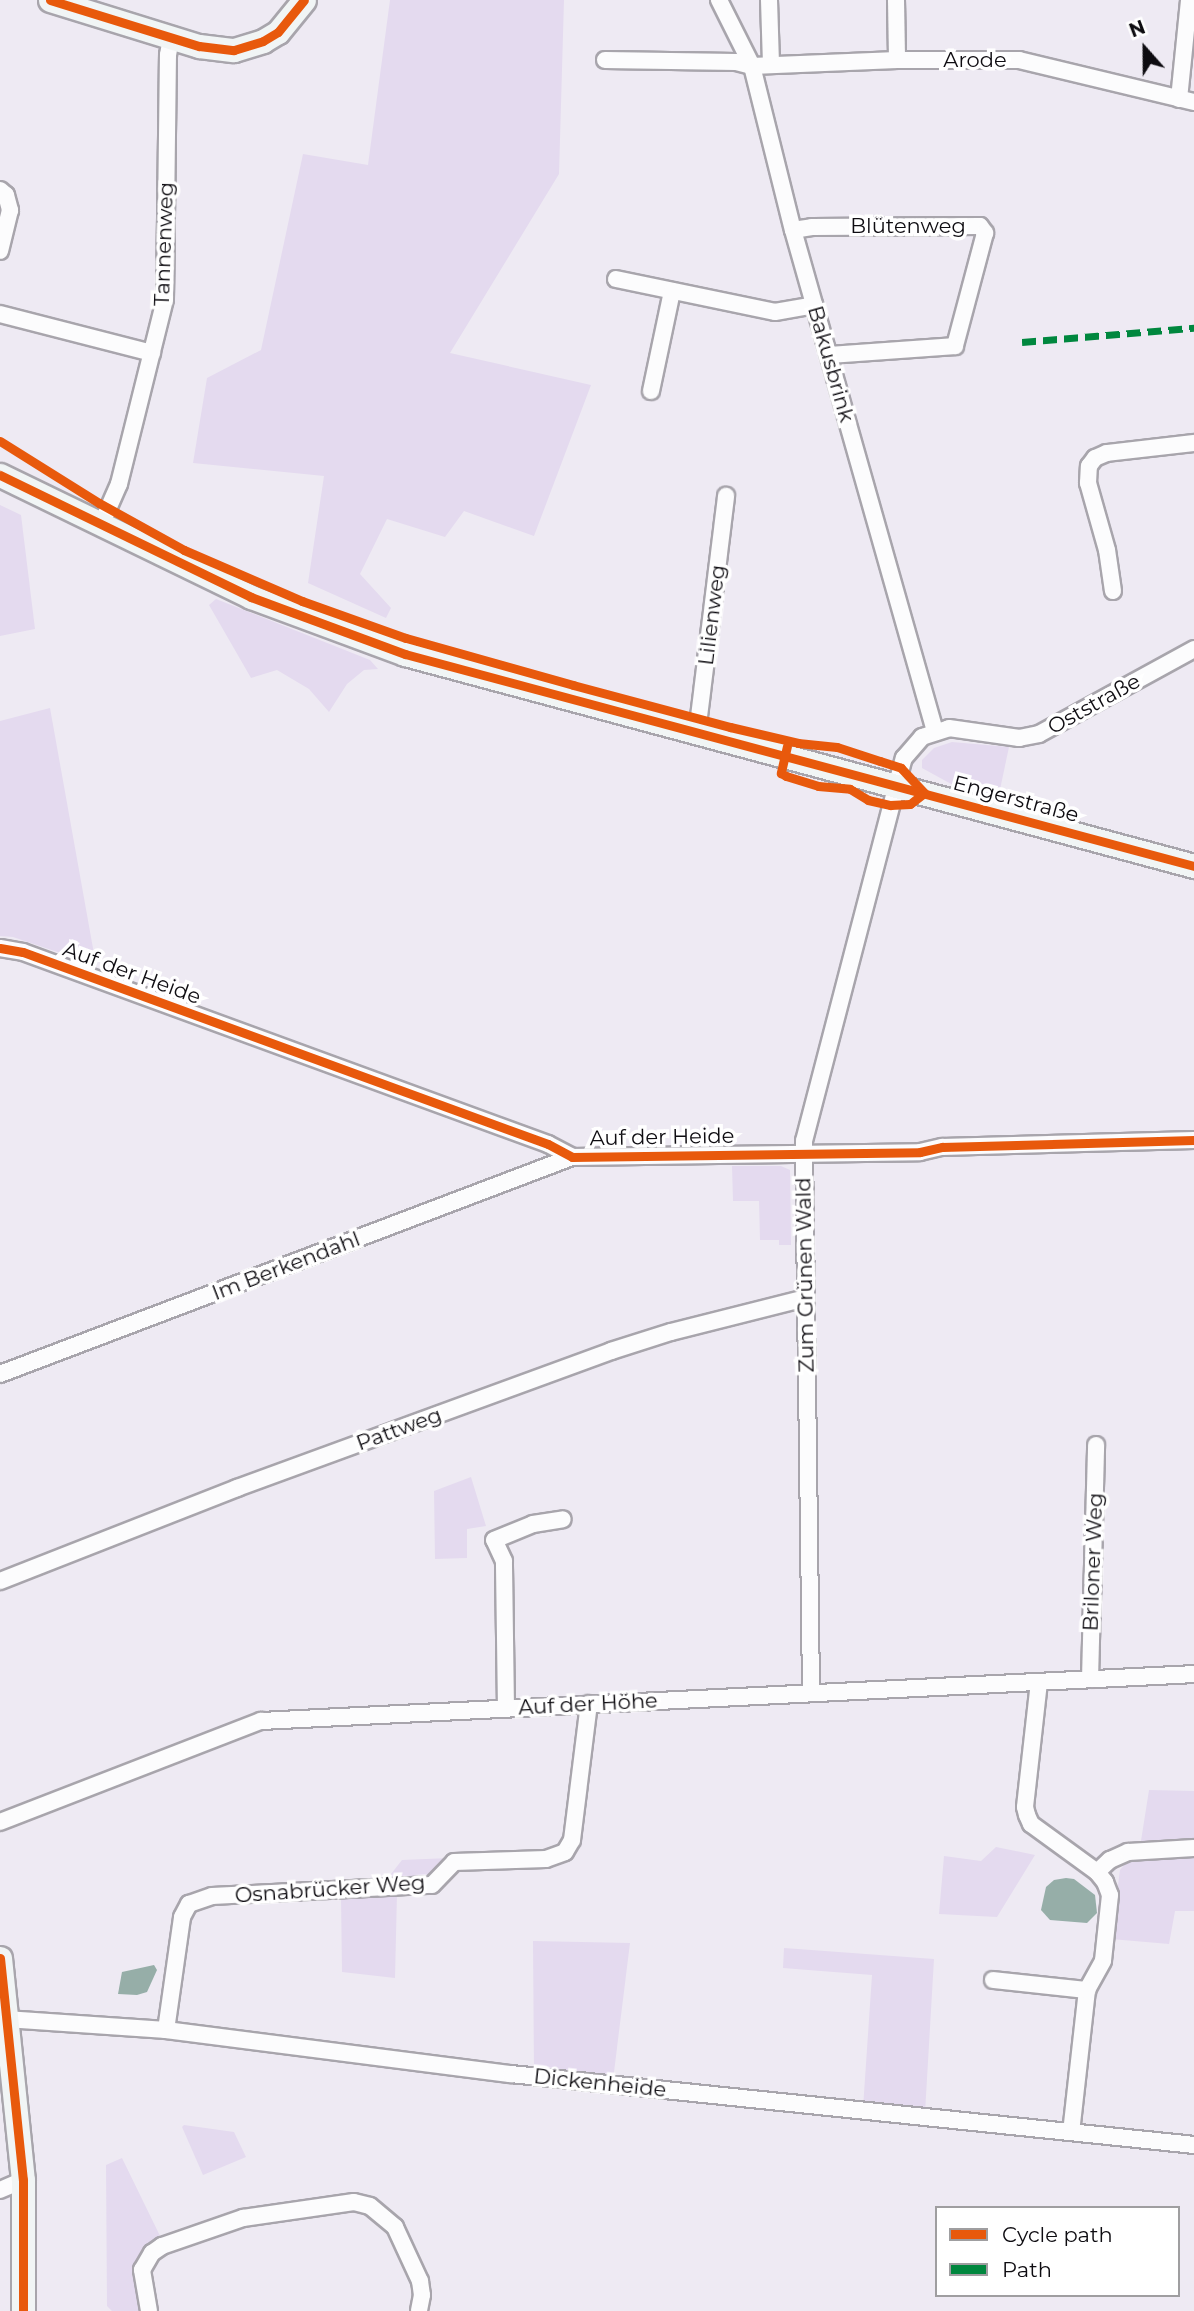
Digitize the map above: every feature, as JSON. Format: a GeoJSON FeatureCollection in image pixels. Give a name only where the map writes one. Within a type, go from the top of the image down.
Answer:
{"type":"FeatureCollection","features":[{"type":"Feature","properties":{"kind":"main road"},"geometry":{"type":"LineString","coordinates":[[50,0],[218,50],[250,46],[278,32],[304,0]]}},
{"type":"Feature","properties":{"kind":"main road","name":"Engerstraße"},"geometry":{"type":"LineString","coordinates":[[0,475],[251,597],[376,644],[1194,866]]}},
{"type":"Feature","properties":{"kind":"main road"},"geometry":{"type":"LineString","coordinates":[[0,1958],[23,2180],[23,2311]]}},
{"type":"Feature","properties":{"kind":"street","name":"Bakusbrink"},"geometry":{"type":"LineString","coordinates":[[719,0],[752,66],[793,230],[935,731]]}},
{"type":"Feature","properties":{"kind":"street"},"geometry":{"type":"LineString","coordinates":[[769,0],[771,64]]}},
{"type":"Feature","properties":{"kind":"street"},"geometry":{"type":"LineString","coordinates":[[896,0],[897,60]]}},
{"type":"Feature","properties":{"kind":"street"},"geometry":{"type":"LineString","coordinates":[[1186,101],[1189,0]]}},
{"type":"Feature","properties":{"kind":"street","name":"Tannenweg"},"geometry":{"type":"LineString","coordinates":[[101,525],[119,484],[165,299],[168,55],[171,38]]}},
{"type":"Feature","properties":{"kind":"street","name":"Arode"},"geometry":{"type":"LineString","coordinates":[[605,60],[736,62],[752,66],[897,60],[1019,60],[1186,101]]}},
{"type":"Feature","properties":{"kind":"street"},"geometry":{"type":"LineString","coordinates":[[0,190],[6,195],[10,210],[0,251]]}},
{"type":"Feature","properties":{"kind":"street","name":"Blütenweg"},"geometry":{"type":"LineString","coordinates":[[793,230],[812,227],[980,226],[985,238],[955,346],[830,355]]}},
{"type":"Feature","properties":{"kind":"street"},"geometry":{"type":"LineString","coordinates":[[617,279],[775,312],[814,305]]}},
{"type":"Feature","properties":{"kind":"street"},"geometry":{"type":"LineString","coordinates":[[650,391],[672,292]]}},
{"type":"Feature","properties":{"kind":"street"},"geometry":{"type":"LineString","coordinates":[[0,314],[152,353]]}},
{"type":"Feature","properties":{"kind":"street"},"geometry":{"type":"LineString","coordinates":[[1113,590],[1107,550],[1088,483],[1089,466],[1095,458],[1107,453],[1194,443]]}},
{"type":"Feature","properties":{"kind":"street","name":"Lilienweg"},"geometry":{"type":"LineString","coordinates":[[697,733],[726,496]]}},
{"type":"Feature","properties":{"kind":"street","name":"Oststraße"},"geometry":{"type":"LineString","coordinates":[[935,731],[965,729],[1019,738],[1039,734],[1194,649]]}},
{"type":"Feature","properties":{"kind":"street"},"geometry":{"type":"LineString","coordinates":[[895,786],[911,746],[935,731]]}},
{"type":"Feature","properties":{"kind":"street","name":"Zum Grünen Wald"},"geometry":{"type":"LineString","coordinates":[[811,1692],[804,1141],[895,786]]}},
{"type":"Feature","properties":{"kind":"street","name":"Auf der Heide"},"geometry":{"type":"LineString","coordinates":[[0,948],[34,956],[548,1144],[572,1157],[803,1154],[1194,1140]]}},
{"type":"Feature","properties":{"kind":"street","name":"Im Berkendahl"},"geometry":{"type":"LineString","coordinates":[[0,1374],[572,1157]]}},
{"type":"Feature","properties":{"kind":"street","name":"Pattweg"},"geometry":{"type":"LineString","coordinates":[[0,1581],[237,1488],[611,1350],[805,1298]]}},
{"type":"Feature","properties":{"kind":"street","name":"Briloner Weg"},"geometry":{"type":"LineString","coordinates":[[1090,1679],[1096,1445]]}},
{"type":"Feature","properties":{"kind":"street"},"geometry":{"type":"LineString","coordinates":[[506,1709],[504,1561],[494,1540],[533,1524],[563,1519]]}},
{"type":"Feature","properties":{"kind":"street","name":"Auf der Höhe"},"geometry":{"type":"LineString","coordinates":[[0,1822],[261,1721],[1194,1674]]}},
{"type":"Feature","properties":{"kind":"street"},"geometry":{"type":"LineString","coordinates":[[1039,1682],[1025,1807],[1027,1815],[1031,1824],[1097,1872],[1110,1895],[1103,1961],[1087,1990],[1071,2132]]}},
{"type":"Feature","properties":{"kind":"street","name":"Osnabrücker Weg"},"geometry":{"type":"LineString","coordinates":[[166,2030],[182,1917],[190,1904],[212,1896],[432,1885],[454,1862],[546,1859],[565,1853],[572,1840],[589,1704]]}},
{"type":"Feature","properties":{"kind":"street"},"geometry":{"type":"LineString","coordinates":[[1097,1872],[1110,1860],[1128,1852],[1194,1848]]}},
{"type":"Feature","properties":{"kind":"street"},"geometry":{"type":"LineString","coordinates":[[993,1980],[1087,1990]]}},
{"type":"Feature","properties":{"kind":"street","name":"Dickenheide"},"geometry":{"type":"LineString","coordinates":[[6,2019],[166,2030],[499,2073],[1194,2145]]}},
{"type":"Feature","properties":{"kind":"street"},"geometry":{"type":"LineString","coordinates":[[0,2190],[23,2180]]}},
{"type":"Feature","properties":{"kind":"street"},"geometry":{"type":"LineString","coordinates":[[149,2311],[142,2270],[152,2253],[162,2246],[243,2218],[354,2202],[370,2206],[396,2227],[420,2281],[422,2295],[419,2311]]}},
{"type":"Feature","properties":{"kind":"shaded area"},"geometry":{"type":"Polygon","coordinates":[[[390,0],[564,0],[559,174],[450,353],[591,385],[534,536],[464,511],[445,537],[387,519],[360,574],[391,608],[386,618],[308,583],[324,476],[193,463],[207,378],[261,350],[303,154],[368,165],[390,0]]]}},
{"type":"Feature","properties":{"kind":"shaded area"},"geometry":{"type":"Polygon","coordinates":[[[0,505],[21,515],[35,629],[0,636],[0,505]]]}},
{"type":"Feature","properties":{"kind":"shaded area"},"geometry":{"type":"Polygon","coordinates":[[[216,599],[370,660],[378,669],[364,670],[347,684],[329,712],[309,689],[277,670],[251,678],[209,605],[216,599]]]}},
{"type":"Feature","properties":{"kind":"shaded area"},"geometry":{"type":"Polygon","coordinates":[[[50,708],[96,965],[13,937],[0,936],[0,721],[50,708]]]}},
{"type":"Feature","properties":{"kind":"shaded area"},"geometry":{"type":"Polygon","coordinates":[[[952,742],[1009,747],[998,799],[953,785],[922,768],[922,760],[934,748],[952,742]]]}},
{"type":"Feature","properties":{"kind":"shaded area"},"geometry":{"type":"Polygon","coordinates":[[[732,1166],[781,1166],[790,1170],[791,1245],[779,1245],[779,1240],[760,1240],[759,1201],[733,1201],[732,1166]]]}},
{"type":"Feature","properties":{"kind":"shaded area"},"geometry":{"type":"Polygon","coordinates":[[[471,1477],[486,1526],[467,1529],[467,1558],[435,1559],[434,1491],[471,1477]]]}},
{"type":"Feature","properties":{"kind":"shaded area"},"geometry":{"type":"Polygon","coordinates":[[[1149,1790],[1194,1791],[1194,1911],[1175,1911],[1169,1944],[1111,1939],[1120,1870],[1140,1847],[1149,1790]]]}},
{"type":"Feature","properties":{"kind":"shaded area"},"geometry":{"type":"Polygon","coordinates":[[[996,1847],[1035,1855],[997,1917],[939,1914],[944,1856],[981,1861],[996,1847]]]}},
{"type":"Feature","properties":{"kind":"shaded area"},"geometry":{"type":"Polygon","coordinates":[[[450,1858],[429,1881],[384,1883],[402,1860],[450,1858]]]}},
{"type":"Feature","properties":{"kind":"shaded area"},"geometry":{"type":"Polygon","coordinates":[[[1074,1879],[1095,1895],[1097,1913],[1087,1923],[1050,1920],[1041,1910],[1046,1887],[1054,1880],[1074,1879]]]}},
{"type":"Feature","properties":{"kind":"shaded area"},"geometry":{"type":"Polygon","coordinates":[[[397,1893],[395,1978],[342,1972],[341,1896],[397,1893]]]}},
{"type":"Feature","properties":{"kind":"shaded area"},"geometry":{"type":"Polygon","coordinates":[[[533,1941],[630,1943],[613,2080],[534,2072],[533,1941]]]}},
{"type":"Feature","properties":{"kind":"shaded area"},"geometry":{"type":"Polygon","coordinates":[[[784,1948],[934,1959],[925,2113],[863,2108],[872,1975],[783,1968],[784,1948]]]}},
{"type":"Feature","properties":{"kind":"shaded area"},"geometry":{"type":"Polygon","coordinates":[[[154,1965],[157,1970],[147,1992],[137,1995],[118,1994],[122,1972],[154,1965]]]}},
{"type":"Feature","properties":{"kind":"shaded area"},"geometry":{"type":"Polygon","coordinates":[[[184,2125],[234,2132],[246,2157],[203,2175],[182,2127],[184,2125]]]}},
{"type":"Feature","properties":{"kind":"shaded area"},"geometry":{"type":"Polygon","coordinates":[[[122,2158],[162,2240],[138,2263],[135,2279],[141,2307],[138,2311],[112,2311],[107,2306],[106,2165],[122,2158]]]}},
{"type":"Feature","properties":{"kind":"marked path"},"geometry":{"type":"LineString","coordinates":[[1022,342],[1194,328]]}},
{"type":"Feature","properties":{"kind":"cycle path"},"geometry":{"type":"LineString","coordinates":[[50,0],[199,46],[234,50],[263,41],[278,32],[304,0]]}},
{"type":"Feature","properties":{"kind":"cycle path"},"geometry":{"type":"LineString","coordinates":[[0,441],[99,503],[184,550],[302,601],[406,638],[573,685],[798,743],[837,747],[901,768],[924,793]]}},
{"type":"Feature","properties":{"kind":"cycle path"},"geometry":{"type":"LineString","coordinates":[[0,475],[251,597],[405,654],[1194,866]]}},
{"type":"Feature","properties":{"kind":"cycle path"},"geometry":{"type":"LineString","coordinates":[[787,746],[781,773],[786,776],[818,786],[850,789],[868,800],[890,805],[910,804],[924,793]]}},
{"type":"Feature","properties":{"kind":"cycle path"},"geometry":{"type":"LineString","coordinates":[[0,948],[23,952],[548,1144],[572,1157],[920,1152],[942,1147],[1194,1140]]}},
{"type":"Feature","properties":{"kind":"cycle path"},"geometry":{"type":"LineString","coordinates":[[0,1958],[23,2180],[23,2311]]}}]}
